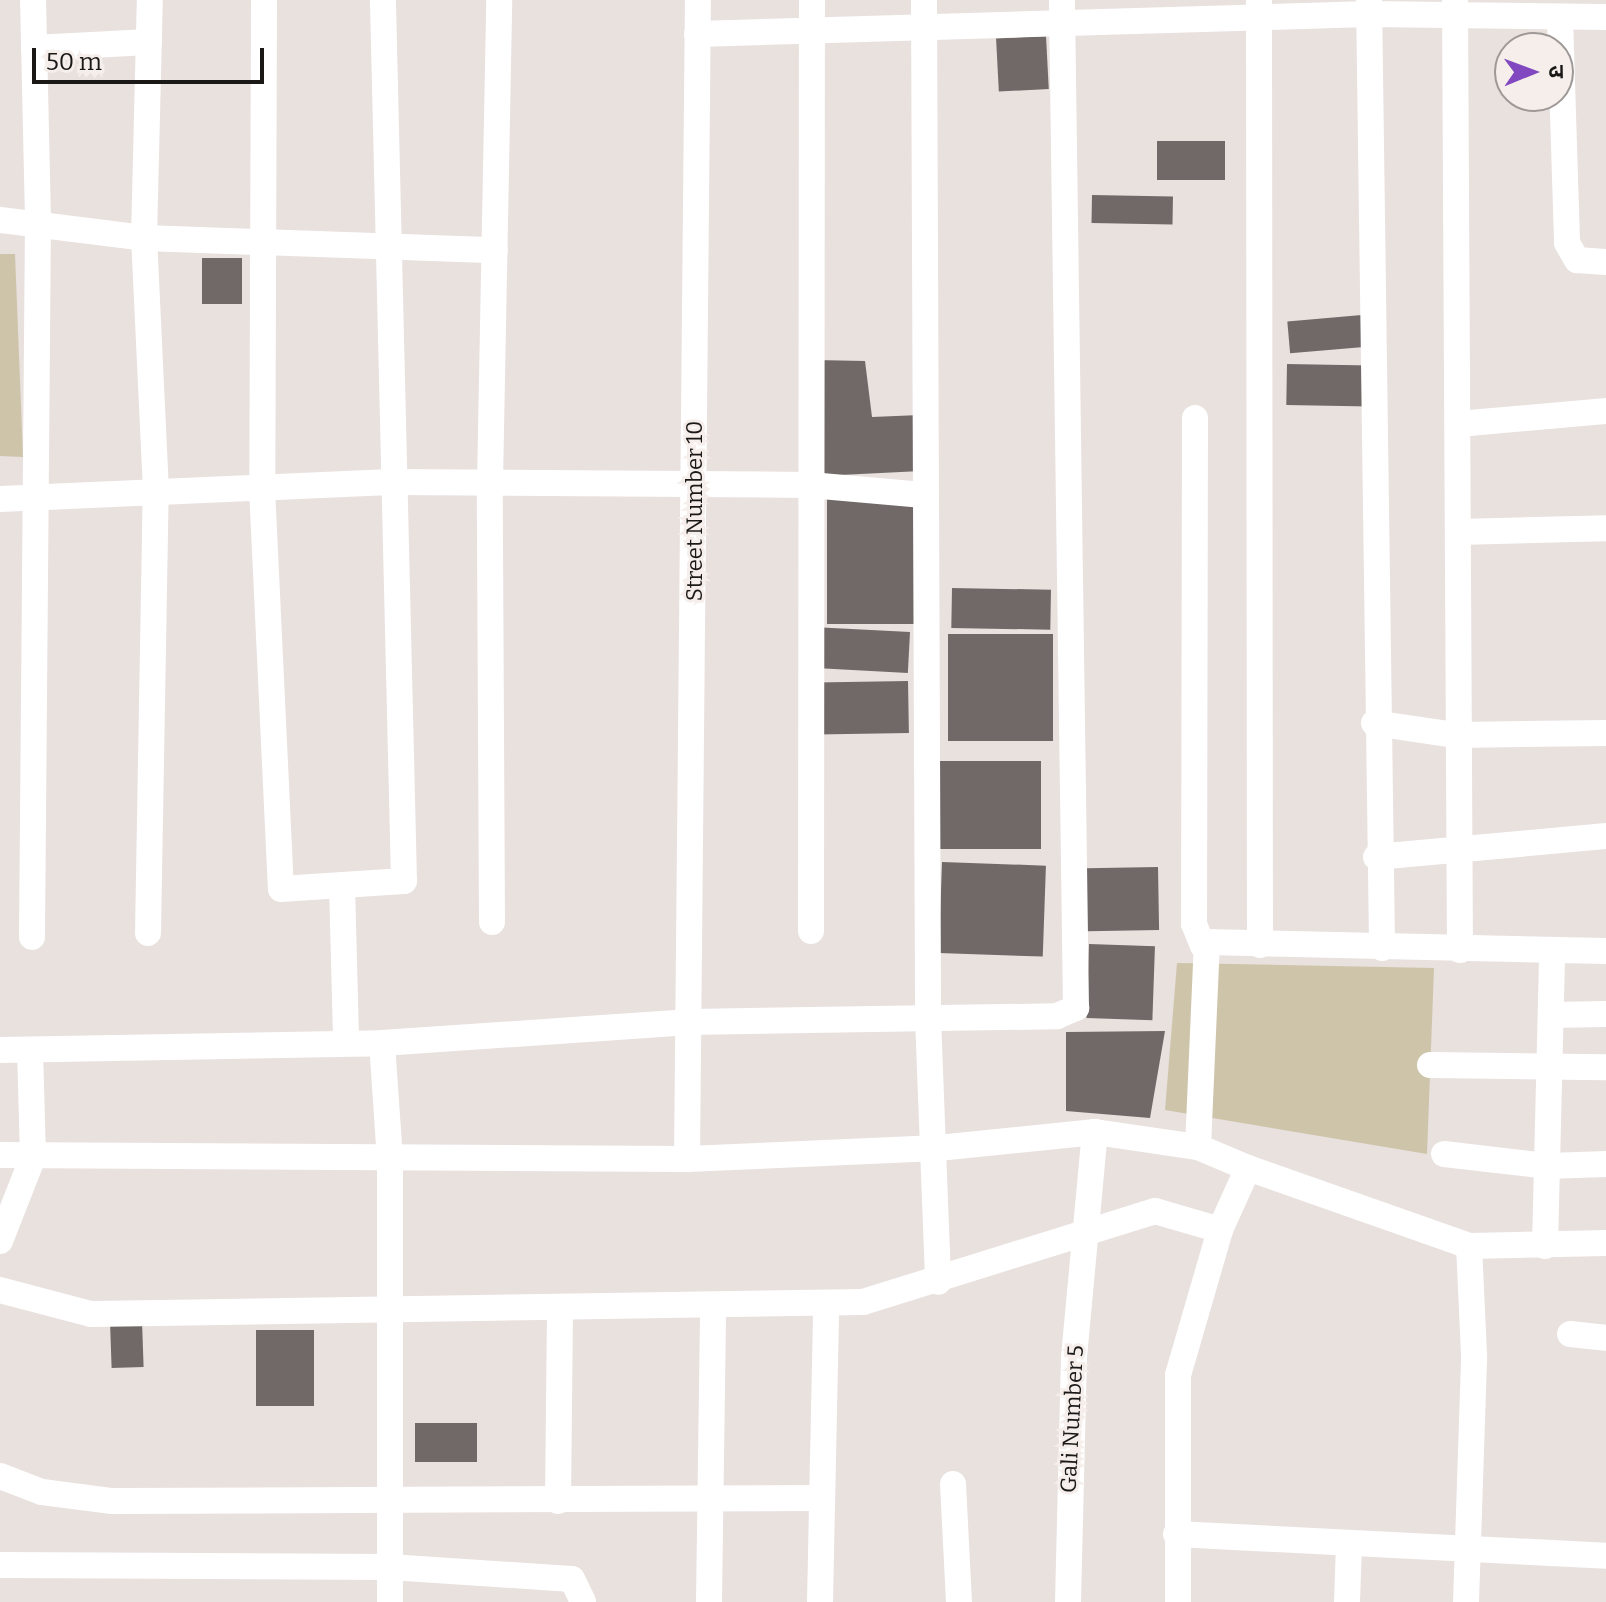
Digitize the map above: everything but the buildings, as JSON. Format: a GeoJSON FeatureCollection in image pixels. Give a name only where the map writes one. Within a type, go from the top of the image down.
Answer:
{"type":"FeatureCollection","features":[{"type":"Feature","properties":{"kind":"street"},"geometry":{"type":"LineString","coordinates":[[32,937],[38,219],[33,0]]}},
{"type":"Feature","properties":{"kind":"street"},"geometry":{"type":"LineString","coordinates":[[148,933],[156,491],[144,238],[150,0]]}},
{"type":"Feature","properties":{"kind":"street"},"geometry":{"type":"LineString","coordinates":[[264,0],[262,488],[281,889],[404,881],[385,246],[383,0]]}},
{"type":"Feature","properties":{"kind":"street"},"geometry":{"type":"LineString","coordinates":[[492,922],[490,482],[499,0]]}},
{"type":"Feature","properties":{"kind":"street","name":"Street Number 10"},"geometry":{"type":"LineString","coordinates":[[687,1159],[698,0]]}},
{"type":"Feature","properties":{"kind":"street"},"geometry":{"type":"LineString","coordinates":[[811,931],[812,0]]}},
{"type":"Feature","properties":{"kind":"street"},"geometry":{"type":"LineString","coordinates":[[924,0],[928,1018],[938,1148],[938,1282]]}},
{"type":"Feature","properties":{"kind":"street"},"geometry":{"type":"LineString","coordinates":[[697,34],[924,29],[1062,13],[1369,7],[1455,9],[1560,18],[1606,17]]}},
{"type":"Feature","properties":{"kind":"street"},"geometry":{"type":"LineString","coordinates":[[1369,7],[1381,594],[1374,723],[1376,857],[1382,948]]}},
{"type":"Feature","properties":{"kind":"street"},"geometry":{"type":"LineString","coordinates":[[1455,9],[1458,532],[1454,735],[1460,848],[1460,950]]}},
{"type":"Feature","properties":{"kind":"street"},"geometry":{"type":"LineString","coordinates":[[1259,11],[1260,945]]}},
{"type":"Feature","properties":{"kind":"street"},"geometry":{"type":"LineString","coordinates":[[0,1050],[30,1052],[382,1043],[690,1022],[1057,1016],[1078,1000],[1062,13]]}},
{"type":"Feature","properties":{"kind":"street"},"geometry":{"type":"LineString","coordinates":[[1560,18],[1567,243],[1577,260],[1606,262]]}},
{"type":"Feature","properties":{"kind":"street"},"geometry":{"type":"LineString","coordinates":[[34,48],[149,42]]}},
{"type":"Feature","properties":{"kind":"street"},"geometry":{"type":"LineString","coordinates":[[0,220],[38,219],[144,238],[495,250]]}},
{"type":"Feature","properties":{"kind":"street"},"geometry":{"type":"LineString","coordinates":[[1458,424],[1606,411]]}},
{"type":"Feature","properties":{"kind":"street"},"geometry":{"type":"LineString","coordinates":[[1195,418],[1194,924],[1203,946],[1198,1147]]}},
{"type":"Feature","properties":{"kind":"street"},"geometry":{"type":"LineString","coordinates":[[0,499],[391,482],[810,485],[924,495]]}},
{"type":"Feature","properties":{"kind":"street"},"geometry":{"type":"LineString","coordinates":[[1458,532],[1606,528]]}},
{"type":"Feature","properties":{"kind":"street"},"geometry":{"type":"LineString","coordinates":[[1374,723],[1454,735],[1606,733]]}},
{"type":"Feature","properties":{"kind":"street"},"geometry":{"type":"LineString","coordinates":[[1376,857],[1606,836]]}},
{"type":"Feature","properties":{"kind":"street"},"geometry":{"type":"LineString","coordinates":[[342,885],[346,1043]]}},
{"type":"Feature","properties":{"kind":"street"},"geometry":{"type":"LineString","coordinates":[[1203,946],[1606,951]]}},
{"type":"Feature","properties":{"kind":"street"},"geometry":{"type":"LineString","coordinates":[[1545,1246],[1552,951]]}},
{"type":"Feature","properties":{"kind":"street"},"geometry":{"type":"LineString","coordinates":[[1551,1015],[1606,1014]]}},
{"type":"Feature","properties":{"kind":"street"},"geometry":{"type":"LineString","coordinates":[[382,1043],[390,1160],[390,1602]]}},
{"type":"Feature","properties":{"kind":"street"},"geometry":{"type":"LineString","coordinates":[[0,1241],[33,1157],[30,1052]]}},
{"type":"Feature","properties":{"kind":"street"},"geometry":{"type":"LineString","coordinates":[[1430,1065],[1606,1067]]}},
{"type":"Feature","properties":{"kind":"street"},"geometry":{"type":"LineString","coordinates":[[0,1155],[390,1160],[687,1159],[938,1148],[1095,1132],[1198,1147],[1248,1168],[1469,1246],[1606,1243]]}},
{"type":"Feature","properties":{"kind":"street","name":"Gali Number 5"},"geometry":{"type":"LineString","coordinates":[[1068,1602],[1082,1235],[1095,1132]]}},
{"type":"Feature","properties":{"kind":"street"},"geometry":{"type":"LineString","coordinates":[[1444,1154],[1548,1166],[1606,1164]]}},
{"type":"Feature","properties":{"kind":"street"},"geometry":{"type":"LineString","coordinates":[[1178,1602],[1176,1534],[1180,1364],[1220,1230],[1248,1168]]}},
{"type":"Feature","properties":{"kind":"street"},"geometry":{"type":"LineString","coordinates":[[0,1290],[91,1314],[826,1305],[938,1282],[1166,1211],[1220,1230]]}},
{"type":"Feature","properties":{"kind":"street"},"geometry":{"type":"LineString","coordinates":[[1466,1602],[1469,1246]]}},
{"type":"Feature","properties":{"kind":"street"},"geometry":{"type":"LineString","coordinates":[[820,1602],[826,1305]]}},
{"type":"Feature","properties":{"kind":"street"},"geometry":{"type":"LineString","coordinates":[[709,1602],[713,1306]]}},
{"type":"Feature","properties":{"kind":"street"},"geometry":{"type":"LineString","coordinates":[[558,1501],[560,1308]]}},
{"type":"Feature","properties":{"kind":"street"},"geometry":{"type":"LineString","coordinates":[[1570,1334],[1606,1338]]}},
{"type":"Feature","properties":{"kind":"street"},"geometry":{"type":"LineString","coordinates":[[0,1476],[42,1492],[112,1501],[389,1495],[558,1501],[822,1498]]}},
{"type":"Feature","properties":{"kind":"street"},"geometry":{"type":"LineString","coordinates":[[953,1484],[959,1602]]}},
{"type":"Feature","properties":{"kind":"street"},"geometry":{"type":"LineString","coordinates":[[1176,1534],[1606,1556]]}},
{"type":"Feature","properties":{"kind":"street"},"geometry":{"type":"LineString","coordinates":[[1347,1602],[1349,1545]]}},
{"type":"Feature","properties":{"kind":"street"},"geometry":{"type":"LineString","coordinates":[[0,1565],[390,1567],[572,1579],[583,1602]]}},
{"type":"Feature","properties":{"kind":"shaded area"},"geometry":{"type":"Polygon","coordinates":[[[0,254],[15,254],[23,457],[0,456],[0,254]]]}},
{"type":"Feature","properties":{"kind":"shaded area"},"geometry":{"type":"Polygon","coordinates":[[[1177,963],[1434,968],[1427,1154],[1165,1110],[1177,963]]]}}]}
